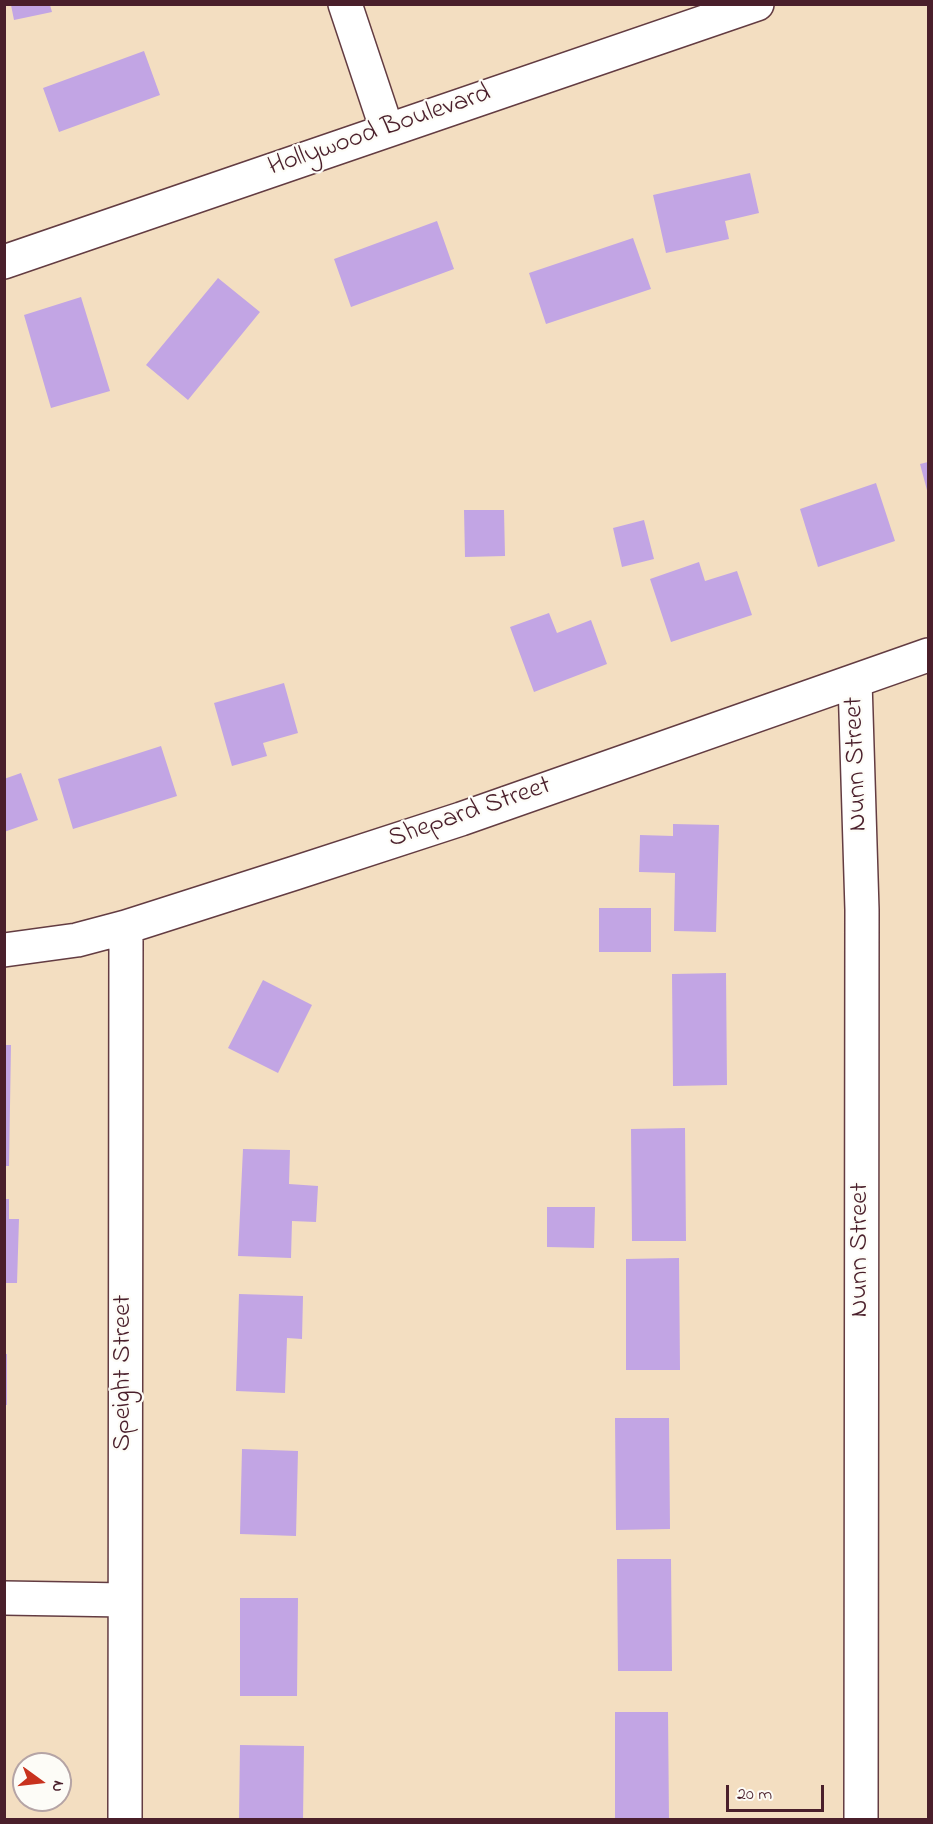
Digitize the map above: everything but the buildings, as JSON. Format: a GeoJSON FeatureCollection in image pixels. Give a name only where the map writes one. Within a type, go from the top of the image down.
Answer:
{"type":"FeatureCollection","features":[{"type":"Feature","properties":{"kind":"street"},"geometry":{"type":"LineString","coordinates":[[345,4],[387,130]]}},
{"type":"Feature","properties":{"kind":"street","name":"Hollywood Boulevard"},"geometry":{"type":"LineString","coordinates":[[4,262],[757,4]]}},
{"type":"Feature","properties":{"kind":"street","name":"Shepard Street"},"geometry":{"type":"LineString","coordinates":[[4,950],[77,940],[126,927],[461,819],[928,655]]}},
{"type":"Feature","properties":{"kind":"street","name":"Nunn Street"},"geometry":{"type":"LineString","coordinates":[[855,681],[862,910],[861,1820]]}},
{"type":"Feature","properties":{"kind":"street","name":"Speight Street"},"geometry":{"type":"LineString","coordinates":[[125,1820],[126,927]]}},
{"type":"Feature","properties":{"kind":"street"},"geometry":{"type":"LineString","coordinates":[[4,1598],[125,1600]]}}]}
